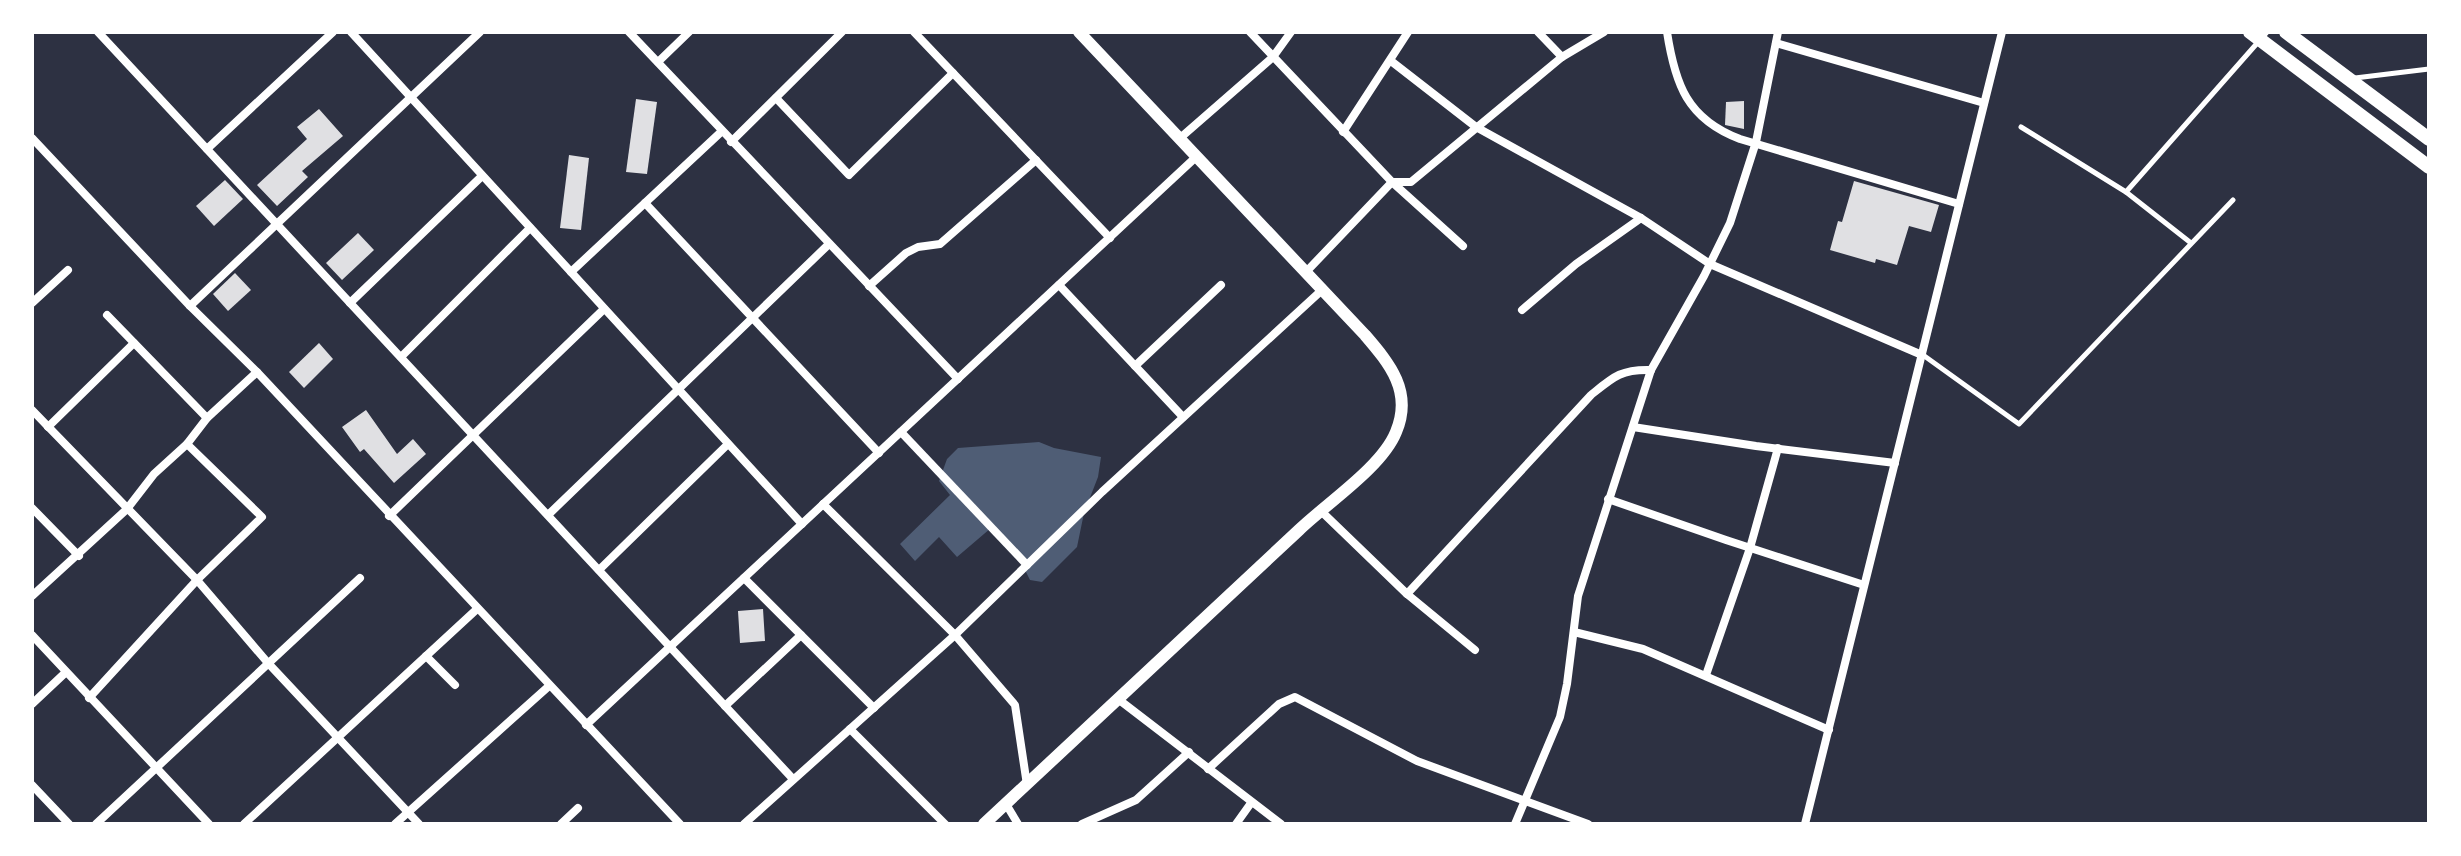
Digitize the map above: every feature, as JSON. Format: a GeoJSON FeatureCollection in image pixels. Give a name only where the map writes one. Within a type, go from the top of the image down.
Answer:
{"type":"FeatureCollection","features":[{"type":"Feature","properties":{"kind":"main road"},"geometry":{"type":"LineString","coordinates":[[2286,32],[2429,139]]}},
{"type":"Feature","properties":{"kind":"main road"},"geometry":{"type":"LineString","coordinates":[[2259,34],[2429,167]]}},
{"type":"Feature","properties":{"kind":"street"},"geometry":{"type":"LineString","coordinates":[[98,32],[793,779]]}},
{"type":"Feature","properties":{"kind":"street"},"geometry":{"type":"LineString","coordinates":[[207,149],[333,32]]}},
{"type":"Feature","properties":{"kind":"street"},"geometry":{"type":"LineString","coordinates":[[351,32],[802,524]]}},
{"type":"Feature","properties":{"kind":"street"},"geometry":{"type":"LineString","coordinates":[[190,306],[480,32]]}},
{"type":"Feature","properties":{"kind":"street"},"geometry":{"type":"LineString","coordinates":[[629,32],[958,379]]}},
{"type":"Feature","properties":{"kind":"street"},"geometry":{"type":"LineString","coordinates":[[658,62],[689,32]]}},
{"type":"Feature","properties":{"kind":"street"},"geometry":{"type":"LineString","coordinates":[[731,142],[842,32]]}},
{"type":"Feature","properties":{"kind":"street"},"geometry":{"type":"LineString","coordinates":[[914,32],[1110,238]]}},
{"type":"Feature","properties":{"kind":"street"},"geometry":{"type":"LineString","coordinates":[[984,824],[1366,470],[1389,446],[1397,430],[1403,402],[1400,384],[1385,359],[1079,32]]}},
{"type":"Feature","properties":{"kind":"street"},"geometry":{"type":"LineString","coordinates":[[1250,32],[1392,182],[1463,246]]}},
{"type":"Feature","properties":{"kind":"street"},"geometry":{"type":"LineString","coordinates":[[1179,139],[1273,57],[1291,32]]}},
{"type":"Feature","properties":{"kind":"street"},"geometry":{"type":"LineString","coordinates":[[1343,132],[1408,32]]}},
{"type":"Feature","properties":{"kind":"street"},"geometry":{"type":"LineString","coordinates":[[1538,32],[1562,57]]}},
{"type":"Feature","properties":{"kind":"street"},"geometry":{"type":"LineString","coordinates":[[1306,272],[1392,182],[1411,182],[1562,57],[1604,32]]}},
{"type":"Feature","properties":{"kind":"street"},"geometry":{"type":"LineString","coordinates":[[1667,32],[1672,65],[1682,90],[1693,109],[1718,130],[1959,204]]}},
{"type":"Feature","properties":{"kind":"street"},"geometry":{"type":"LineString","coordinates":[[1515,824],[1560,717],[1578,596],[1651,370],[1730,223],[1756,142],[1778,32]]}},
{"type":"Feature","properties":{"kind":"street"},"geometry":{"type":"LineString","coordinates":[[1805,824],[2002,32]]}},
{"type":"Feature","properties":{"kind":"street"},"geometry":{"type":"LineString","coordinates":[[1776,43],[1984,103]]}},
{"type":"Feature","properties":{"kind":"street"},"geometry":{"type":"LineString","coordinates":[[1391,61],[1476,127],[1641,218],[1710,264],[1922,355]]}},
{"type":"Feature","properties":{"kind":"street"},"geometry":{"type":"LineString","coordinates":[[776,98],[849,175],[953,73]]}},
{"type":"Feature","properties":{"kind":"street"},"geometry":{"type":"LineString","coordinates":[[571,272],[721,132]]}},
{"type":"Feature","properties":{"kind":"street"},"geometry":{"type":"LineString","coordinates":[[32,138],[190,306],[257,372],[680,824]]}},
{"type":"Feature","properties":{"kind":"street"},"geometry":{"type":"LineString","coordinates":[[586,725],[1196,157]]}},
{"type":"Feature","properties":{"kind":"street"},"geometry":{"type":"LineString","coordinates":[[869,286],[906,253],[918,247],[940,244],[1036,160]]}},
{"type":"Feature","properties":{"kind":"street"},"geometry":{"type":"LineString","coordinates":[[350,303],[482,176]]}},
{"type":"Feature","properties":{"kind":"street"},"geometry":{"type":"LineString","coordinates":[[645,203],[879,453]]}},
{"type":"Feature","properties":{"kind":"street"},"geometry":{"type":"LineString","coordinates":[[1522,310],[1576,264],[1641,218]]}},
{"type":"Feature","properties":{"kind":"street"},"geometry":{"type":"LineString","coordinates":[[401,357],[530,228]]}},
{"type":"Feature","properties":{"kind":"street"},"geometry":{"type":"LineString","coordinates":[[548,515],[829,244]]}},
{"type":"Feature","properties":{"kind":"street"},"geometry":{"type":"LineString","coordinates":[[32,303],[68,270]]}},
{"type":"Feature","properties":{"kind":"street"},"geometry":{"type":"LineString","coordinates":[[1059,285],[1183,417]]}},
{"type":"Feature","properties":{"kind":"street"},"geometry":{"type":"LineString","coordinates":[[1135,366],[1221,285]]}},
{"type":"Feature","properties":{"kind":"street"},"geometry":{"type":"LineString","coordinates":[[744,824],[955,635],[1183,417],[1322,290]]}},
{"type":"Feature","properties":{"kind":"street"},"geometry":{"type":"LineString","coordinates":[[389,516],[604,309]]}},
{"type":"Feature","properties":{"kind":"street"},"geometry":{"type":"LineString","coordinates":[[107,315],[207,418]]}},
{"type":"Feature","properties":{"kind":"street"},"geometry":{"type":"LineString","coordinates":[[48,427],[134,343]]}},
{"type":"Feature","properties":{"kind":"street"},"geometry":{"type":"LineString","coordinates":[[1407,594],[1591,395],[1616,375],[1631,369],[1651,370]]}},
{"type":"Feature","properties":{"kind":"street"},"geometry":{"type":"LineString","coordinates":[[32,596],[127,509],[154,474],[187,444],[207,418],[257,372]]}},
{"type":"Feature","properties":{"kind":"street"},"geometry":{"type":"LineString","coordinates":[[32,410],[197,580],[268,663],[419,824]]}},
{"type":"Feature","properties":{"kind":"street"},"geometry":{"type":"LineString","coordinates":[[1633,427],[1895,463]]}},
{"type":"Feature","properties":{"kind":"street"},"geometry":{"type":"LineString","coordinates":[[901,432],[1027,565]]}},
{"type":"Feature","properties":{"kind":"street"},"geometry":{"type":"LineString","coordinates":[[89,698],[197,580],[262,517],[187,444]]}},
{"type":"Feature","properties":{"kind":"street"},"geometry":{"type":"LineString","coordinates":[[599,570],[728,444]]}},
{"type":"Feature","properties":{"kind":"street"},"geometry":{"type":"LineString","coordinates":[[1706,675],[1750,548],[1778,448]]}},
{"type":"Feature","properties":{"kind":"street"},"geometry":{"type":"LineString","coordinates":[[1608,499],[1864,585]]}},
{"type":"Feature","properties":{"kind":"street"},"geometry":{"type":"LineString","coordinates":[[823,504],[955,635],[1015,705],[1027,785]]}},
{"type":"Feature","properties":{"kind":"street"},"geometry":{"type":"LineString","coordinates":[[32,508],[79,556]]}},
{"type":"Feature","properties":{"kind":"street"},"geometry":{"type":"LineString","coordinates":[[1320,510],[1407,594],[1475,650]]}},
{"type":"Feature","properties":{"kind":"street"},"geometry":{"type":"LineString","coordinates":[[96,824],[360,578]]}},
{"type":"Feature","properties":{"kind":"street"},"geometry":{"type":"LineString","coordinates":[[744,578],[874,708]]}},
{"type":"Feature","properties":{"kind":"street"},"geometry":{"type":"LineString","coordinates":[[244,824],[477,609]]}},
{"type":"Feature","properties":{"kind":"street"},"geometry":{"type":"LineString","coordinates":[[1574,632],[1643,649],[1829,730]]}},
{"type":"Feature","properties":{"kind":"street"},"geometry":{"type":"LineString","coordinates":[[32,635],[209,824]]}},
{"type":"Feature","properties":{"kind":"street"},"geometry":{"type":"LineString","coordinates":[[725,706],[801,635]]}},
{"type":"Feature","properties":{"kind":"street"},"geometry":{"type":"LineString","coordinates":[[426,656],[455,685]]}},
{"type":"Feature","properties":{"kind":"street"},"geometry":{"type":"LineString","coordinates":[[32,704],[65,673]]}},
{"type":"Feature","properties":{"kind":"street"},"geometry":{"type":"LineString","coordinates":[[395,824],[549,686]]}},
{"type":"Feature","properties":{"kind":"street"},"geometry":{"type":"LineString","coordinates":[[1208,769],[1279,704],[1295,697],[1417,761],[1588,824]]}},
{"type":"Feature","properties":{"kind":"street"},"geometry":{"type":"LineString","coordinates":[[1118,699],[1281,824]]}},
{"type":"Feature","properties":{"kind":"street"},"geometry":{"type":"LineString","coordinates":[[850,729],[945,824]]}},
{"type":"Feature","properties":{"kind":"street"},"geometry":{"type":"LineString","coordinates":[[1082,824],[1136,800],[1189,752]]}},
{"type":"Feature","properties":{"kind":"street"},"geometry":{"type":"LineString","coordinates":[[32,785],[69,824]]}},
{"type":"Feature","properties":{"kind":"street"},"geometry":{"type":"LineString","coordinates":[[1236,824],[1251,803]]}},
{"type":"Feature","properties":{"kind":"street"},"geometry":{"type":"LineString","coordinates":[[1006,804],[1018,824]]}},
{"type":"Feature","properties":{"kind":"street"},"geometry":{"type":"LineString","coordinates":[[561,824],[578,808]]}},
{"type":"Feature","properties":{"kind":"lane"},"geometry":{"type":"LineString","coordinates":[[2126,192],[2259,34]]}},
{"type":"Feature","properties":{"kind":"lane"},"geometry":{"type":"LineString","coordinates":[[2350,79],[2429,69]]}},
{"type":"Feature","properties":{"kind":"lane"},"geometry":{"type":"LineString","coordinates":[[2021,127],[2126,192],[2191,243]]}},
{"type":"Feature","properties":{"kind":"lane"},"geometry":{"type":"LineString","coordinates":[[1922,355],[2019,424],[2233,200]]}},
{"type":"Feature","properties":{"kind":"water"},"geometry":{"type":"Polygon","coordinates":[[[1039,442],[1101,457],[1077,547],[1042,582],[1030,580],[1021,562],[991,528],[957,557],[939,537],[915,561],[900,544],[950,495],[939,481],[947,459],[958,448],[1039,442]]]}},
{"type":"Feature","properties":{"kind":"building"},"geometry":{"type":"Polygon","coordinates":[[[636,99],[657,102],[647,174],[626,172],[636,99]]]}},
{"type":"Feature","properties":{"kind":"building"},"geometry":{"type":"Polygon","coordinates":[[[1744,101],[1744,129],[1725,125],[1726,102],[1744,101]]]}},
{"type":"Feature","properties":{"kind":"building"},"geometry":{"type":"Polygon","coordinates":[[[319,109],[343,136],[302,171],[308,177],[277,206],[257,185],[307,139],[297,127],[319,109]]]}},
{"type":"Feature","properties":{"kind":"building"},"geometry":{"type":"Polygon","coordinates":[[[569,155],[589,158],[581,230],[560,228],[569,155]]]}},
{"type":"Feature","properties":{"kind":"building"},"geometry":{"type":"Polygon","coordinates":[[[225,180],[243,199],[214,226],[196,206],[225,180]]]}},
{"type":"Feature","properties":{"kind":"building"},"geometry":{"type":"Polygon","coordinates":[[[1854,181],[1939,205],[1931,232],[1909,226],[1897,265],[1876,259],[1875,263],[1830,250],[1854,181]]]}},
{"type":"Feature","properties":{"kind":"building"},"geometry":{"type":"Polygon","coordinates":[[[358,233],[374,250],[342,280],[326,263],[358,233]]]}},
{"type":"Feature","properties":{"kind":"building"},"geometry":{"type":"Polygon","coordinates":[[[235,273],[251,290],[228,311],[213,294],[235,273]]]}},
{"type":"Feature","properties":{"kind":"building"},"geometry":{"type":"Polygon","coordinates":[[[319,343],[333,359],[304,388],[289,372],[319,343]]]}},
{"type":"Feature","properties":{"kind":"building"},"geometry":{"type":"Polygon","coordinates":[[[366,410],[397,454],[413,439],[426,454],[394,483],[364,449],[360,452],[342,427],[366,410]]]}},
{"type":"Feature","properties":{"kind":"building"},"geometry":{"type":"Polygon","coordinates":[[[763,609],[765,641],[740,643],[738,611],[763,609]]]}}]}
